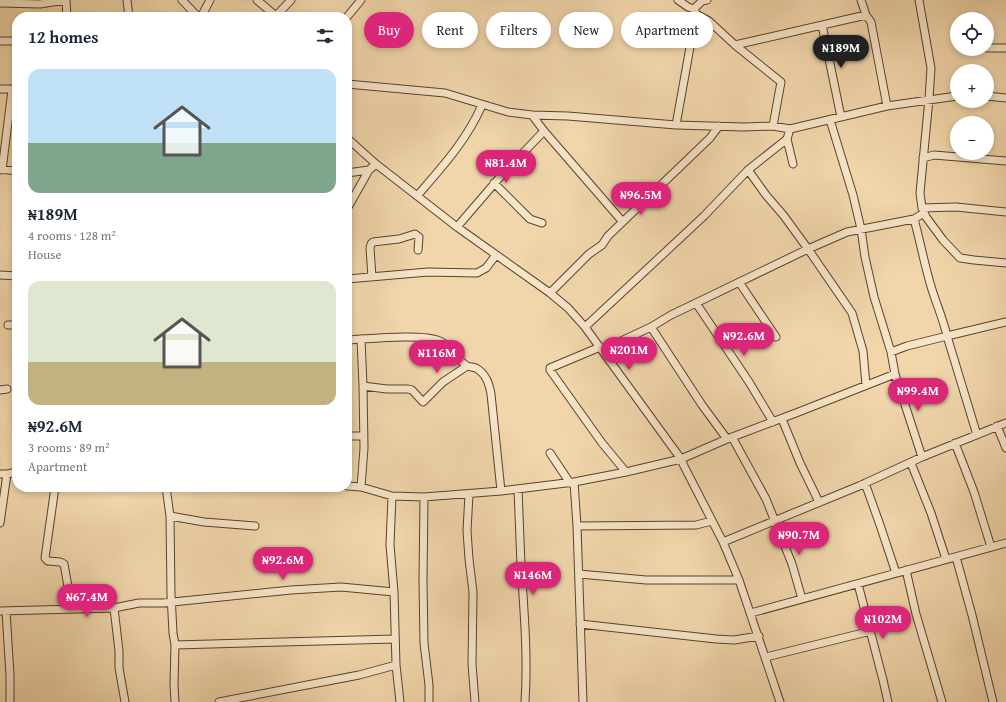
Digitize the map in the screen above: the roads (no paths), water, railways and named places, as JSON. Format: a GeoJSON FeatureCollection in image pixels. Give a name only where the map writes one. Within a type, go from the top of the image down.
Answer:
{"type":"FeatureCollection","features":[{"type":"Feature","properties":{"kind":"street"},"geometry":{"type":"LineString","coordinates":[[0,2],[40,4],[66,0],[67,12]]}},
{"type":"Feature","properties":{"kind":"street"},"geometry":{"type":"LineString","coordinates":[[127,0],[128,12]]}},
{"type":"Feature","properties":{"kind":"street"},"geometry":{"type":"LineString","coordinates":[[182,0],[195,12]]}},
{"type":"Feature","properties":{"kind":"street"},"geometry":{"type":"LineString","coordinates":[[203,12],[210,0]]}},
{"type":"Feature","properties":{"kind":"street"},"geometry":{"type":"LineString","coordinates":[[257,0],[270,12]]}},
{"type":"Feature","properties":{"kind":"street"},"geometry":{"type":"LineString","coordinates":[[280,12],[291,0]]}},
{"type":"Feature","properties":{"kind":"street"},"geometry":{"type":"LineString","coordinates":[[351,12],[361,0]]}},
{"type":"Feature","properties":{"kind":"street"},"geometry":{"type":"LineString","coordinates":[[678,0],[695,12],[704,0]]}},
{"type":"Feature","properties":{"kind":"street"},"geometry":{"type":"LineString","coordinates":[[861,0],[870,22],[887,106]]}},
{"type":"Feature","properties":{"kind":"street"},"geometry":{"type":"LineString","coordinates":[[919,0],[931,68],[920,193],[923,211],[943,240],[960,258],[1006,262]]}},
{"type":"Feature","properties":{"kind":"street"},"geometry":{"type":"LineString","coordinates":[[735,45],[866,15]]}},
{"type":"Feature","properties":{"kind":"street"},"geometry":{"type":"LineString","coordinates":[[713,25],[735,45],[781,82],[773,126]]}},
{"type":"Feature","properties":{"kind":"street"},"geometry":{"type":"LineString","coordinates":[[822,25],[841,117]]}},
{"type":"Feature","properties":{"kind":"street"},"geometry":{"type":"LineString","coordinates":[[0,41],[12,41]]}},
{"type":"Feature","properties":{"kind":"street"},"geometry":{"type":"LineString","coordinates":[[676,125],[689,48]]}},
{"type":"Feature","properties":{"kind":"street"},"geometry":{"type":"LineString","coordinates":[[994,48],[1006,48]]}},
{"type":"Feature","properties":{"kind":"street"},"geometry":{"type":"LineString","coordinates":[[352,84],[445,93],[508,112],[676,125],[773,126],[790,129],[887,106],[950,97]]}},
{"type":"Feature","properties":{"kind":"street"},"geometry":{"type":"LineString","coordinates":[[0,89],[12,89]]}},
{"type":"Feature","properties":{"kind":"street"},"geometry":{"type":"LineString","coordinates":[[994,97],[1006,98]]}},
{"type":"Feature","properties":{"kind":"street"},"geometry":{"type":"LineString","coordinates":[[12,101],[1,170],[12,171]]}},
{"type":"Feature","properties":{"kind":"street"},"geometry":{"type":"LineString","coordinates":[[417,196],[444,166],[464,140],[482,105]]}},
{"type":"Feature","properties":{"kind":"street"},"geometry":{"type":"LineString","coordinates":[[532,114],[544,131],[622,221]]}},
{"type":"Feature","properties":{"kind":"street"},"geometry":{"type":"LineString","coordinates":[[830,120],[853,195],[874,297],[891,352],[895,374],[922,457]]}},
{"type":"Feature","properties":{"kind":"street"},"geometry":{"type":"LineString","coordinates":[[550,293],[589,254],[602,245],[622,221],[710,138],[719,126]]}},
{"type":"Feature","properties":{"kind":"street"},"geometry":{"type":"LineString","coordinates":[[790,129],[787,139],[793,164]]}},
{"type":"Feature","properties":{"kind":"street"},"geometry":{"type":"LineString","coordinates":[[457,227],[494,183],[544,131]]}},
{"type":"Feature","properties":{"kind":"street"},"geometry":{"type":"LineString","coordinates":[[585,327],[704,216],[748,170],[787,139]]}},
{"type":"Feature","properties":{"kind":"street"},"geometry":{"type":"LineString","coordinates":[[352,142],[376,164],[457,227],[550,293],[568,308],[585,327],[681,459],[740,580],[780,702]]}},
{"type":"Feature","properties":{"kind":"street"},"geometry":{"type":"LineString","coordinates":[[923,158],[934,155],[1006,161]]}},
{"type":"Feature","properties":{"kind":"street"},"geometry":{"type":"LineString","coordinates":[[352,200],[369,170],[376,164]]}},
{"type":"Feature","properties":{"kind":"street"},"geometry":{"type":"LineString","coordinates":[[352,172],[369,170]]}},
{"type":"Feature","properties":{"kind":"street"},"geometry":{"type":"LineString","coordinates":[[748,170],[766,195],[784,216],[852,313],[863,351],[866,385]]}},
{"type":"Feature","properties":{"kind":"street"},"geometry":{"type":"LineString","coordinates":[[494,183],[530,219],[542,223]]}},
{"type":"Feature","properties":{"kind":"street"},"geometry":{"type":"LineString","coordinates":[[626,472],[602,443],[550,368],[651,327],[671,315],[739,282],[847,232],[914,220],[923,211],[956,207],[1006,212]]}},
{"type":"Feature","properties":{"kind":"street"},"geometry":{"type":"LineString","coordinates":[[914,220],[936,305],[944,323],[977,435]]}},
{"type":"Feature","properties":{"kind":"street"},"geometry":{"type":"LineString","coordinates":[[372,277],[370,248],[373,242],[399,239],[415,234],[419,237],[418,250]]}},
{"type":"Feature","properties":{"kind":"street"},"geometry":{"type":"LineString","coordinates":[[352,279],[428,272],[477,273],[486,268],[496,255]]}},
{"type":"Feature","properties":{"kind":"street"},"geometry":{"type":"LineString","coordinates":[[0,275],[12,276]]}},
{"type":"Feature","properties":{"kind":"street"},"geometry":{"type":"LineString","coordinates":[[739,282],[776,337]]}},
{"type":"Feature","properties":{"kind":"street"},"geometry":{"type":"LineString","coordinates":[[696,303],[749,382],[773,422]]}},
{"type":"Feature","properties":{"kind":"street"},"geometry":{"type":"LineString","coordinates":[[891,352],[907,346],[1006,322]]}},
{"type":"Feature","properties":{"kind":"street"},"geometry":{"type":"LineString","coordinates":[[651,327],[702,405],[730,438],[766,499],[792,564],[802,599]]}},
{"type":"Feature","properties":{"kind":"street"},"geometry":{"type":"LineString","coordinates":[[352,340],[432,338],[441,342],[467,366],[477,369],[485,375],[491,394],[501,491]]}},
{"type":"Feature","properties":{"kind":"street"},"geometry":{"type":"LineString","coordinates":[[361,339],[364,386],[364,448],[361,487]]}},
{"type":"Feature","properties":{"kind":"street"},"geometry":{"type":"LineString","coordinates":[[364,386],[412,390],[423,402],[443,382],[467,366]]}},
{"type":"Feature","properties":{"kind":"street"},"geometry":{"type":"LineString","coordinates":[[352,486],[361,487],[392,496],[424,497],[501,491],[572,483],[626,472],[681,459],[730,438],[895,374]]}},
{"type":"Feature","properties":{"kind":"street"},"geometry":{"type":"LineString","coordinates":[[782,419],[800,463],[819,502]]}},
{"type":"Feature","properties":{"kind":"street"},"geometry":{"type":"LineString","coordinates":[[722,542],[1006,423]]}},
{"type":"Feature","properties":{"kind":"street"},"geometry":{"type":"LineString","coordinates":[[997,426],[1006,448]]}},
{"type":"Feature","properties":{"kind":"street"},"geometry":{"type":"LineString","coordinates":[[352,436],[363,436]]}},
{"type":"Feature","properties":{"kind":"street"},"geometry":{"type":"LineString","coordinates":[[956,443],[974,492],[991,547]]}},
{"type":"Feature","properties":{"kind":"street"},"geometry":{"type":"LineString","coordinates":[[550,453],[572,483],[577,526],[583,702]]}},
{"type":"Feature","properties":{"kind":"street"},"geometry":{"type":"LineString","coordinates":[[911,463],[931,513],[946,559]]}},
{"type":"Feature","properties":{"kind":"street"},"geometry":{"type":"LineString","coordinates":[[0,523],[4,474]]}},
{"type":"Feature","properties":{"kind":"street"},"geometry":{"type":"LineString","coordinates":[[865,483],[896,573]]}},
{"type":"Feature","properties":{"kind":"street"},"geometry":{"type":"LineString","coordinates":[[518,489],[526,641],[527,674],[525,702]]}},
{"type":"Feature","properties":{"kind":"street"},"geometry":{"type":"LineString","coordinates":[[54,492],[45,558],[48,561],[60,562],[64,564],[72,609]]}},
{"type":"Feature","properties":{"kind":"street"},"geometry":{"type":"LineString","coordinates":[[167,492],[170,516],[172,602],[175,645],[175,702]]}},
{"type":"Feature","properties":{"kind":"street"},"geometry":{"type":"LineString","coordinates":[[469,494],[467,531],[473,592],[472,664],[475,702]]}},
{"type":"Feature","properties":{"kind":"street"},"geometry":{"type":"LineString","coordinates":[[392,496],[390,545],[394,592],[396,665],[400,702]]}},
{"type":"Feature","properties":{"kind":"street"},"geometry":{"type":"LineString","coordinates":[[424,497],[424,636],[429,685],[429,701]]}},
{"type":"Feature","properties":{"kind":"street"},"geometry":{"type":"LineString","coordinates":[[170,516],[204,522],[255,526]]}},
{"type":"Feature","properties":{"kind":"street"},"geometry":{"type":"LineString","coordinates":[[577,526],[689,525],[712,521]]}},
{"type":"Feature","properties":{"kind":"street"},"geometry":{"type":"LineString","coordinates":[[752,613],[991,547],[1005,546]]}},
{"type":"Feature","properties":{"kind":"street"},"geometry":{"type":"LineString","coordinates":[[956,557],[994,702]]}},
{"type":"Feature","properties":{"kind":"street"},"geometry":{"type":"LineString","coordinates":[[906,570],[916,614],[942,702]]}},
{"type":"Feature","properties":{"kind":"street"},"geometry":{"type":"LineString","coordinates":[[579,574],[646,580],[740,580]]}},
{"type":"Feature","properties":{"kind":"street"},"geometry":{"type":"LineString","coordinates":[[858,584],[888,702]]}},
{"type":"Feature","properties":{"kind":"street"},"geometry":{"type":"LineString","coordinates":[[10,702],[10,675],[3,611],[114,608],[139,603],[172,602],[291,590],[341,587],[394,592]]}},
{"type":"Feature","properties":{"kind":"street"},"geometry":{"type":"LineString","coordinates":[[114,608],[119,651],[119,668],[125,702]]}},
{"type":"Feature","properties":{"kind":"street"},"geometry":{"type":"LineString","coordinates":[[580,624],[716,639],[734,640],[759,636]]}},
{"type":"Feature","properties":{"kind":"street"},"geometry":{"type":"LineString","coordinates":[[766,657],[871,631]]}},
{"type":"Feature","properties":{"kind":"street"},"geometry":{"type":"LineString","coordinates":[[175,645],[396,639]]}},
{"type":"Feature","properties":{"kind":"street"},"geometry":{"type":"LineString","coordinates":[[219,702],[359,675],[396,665]]}}]}
